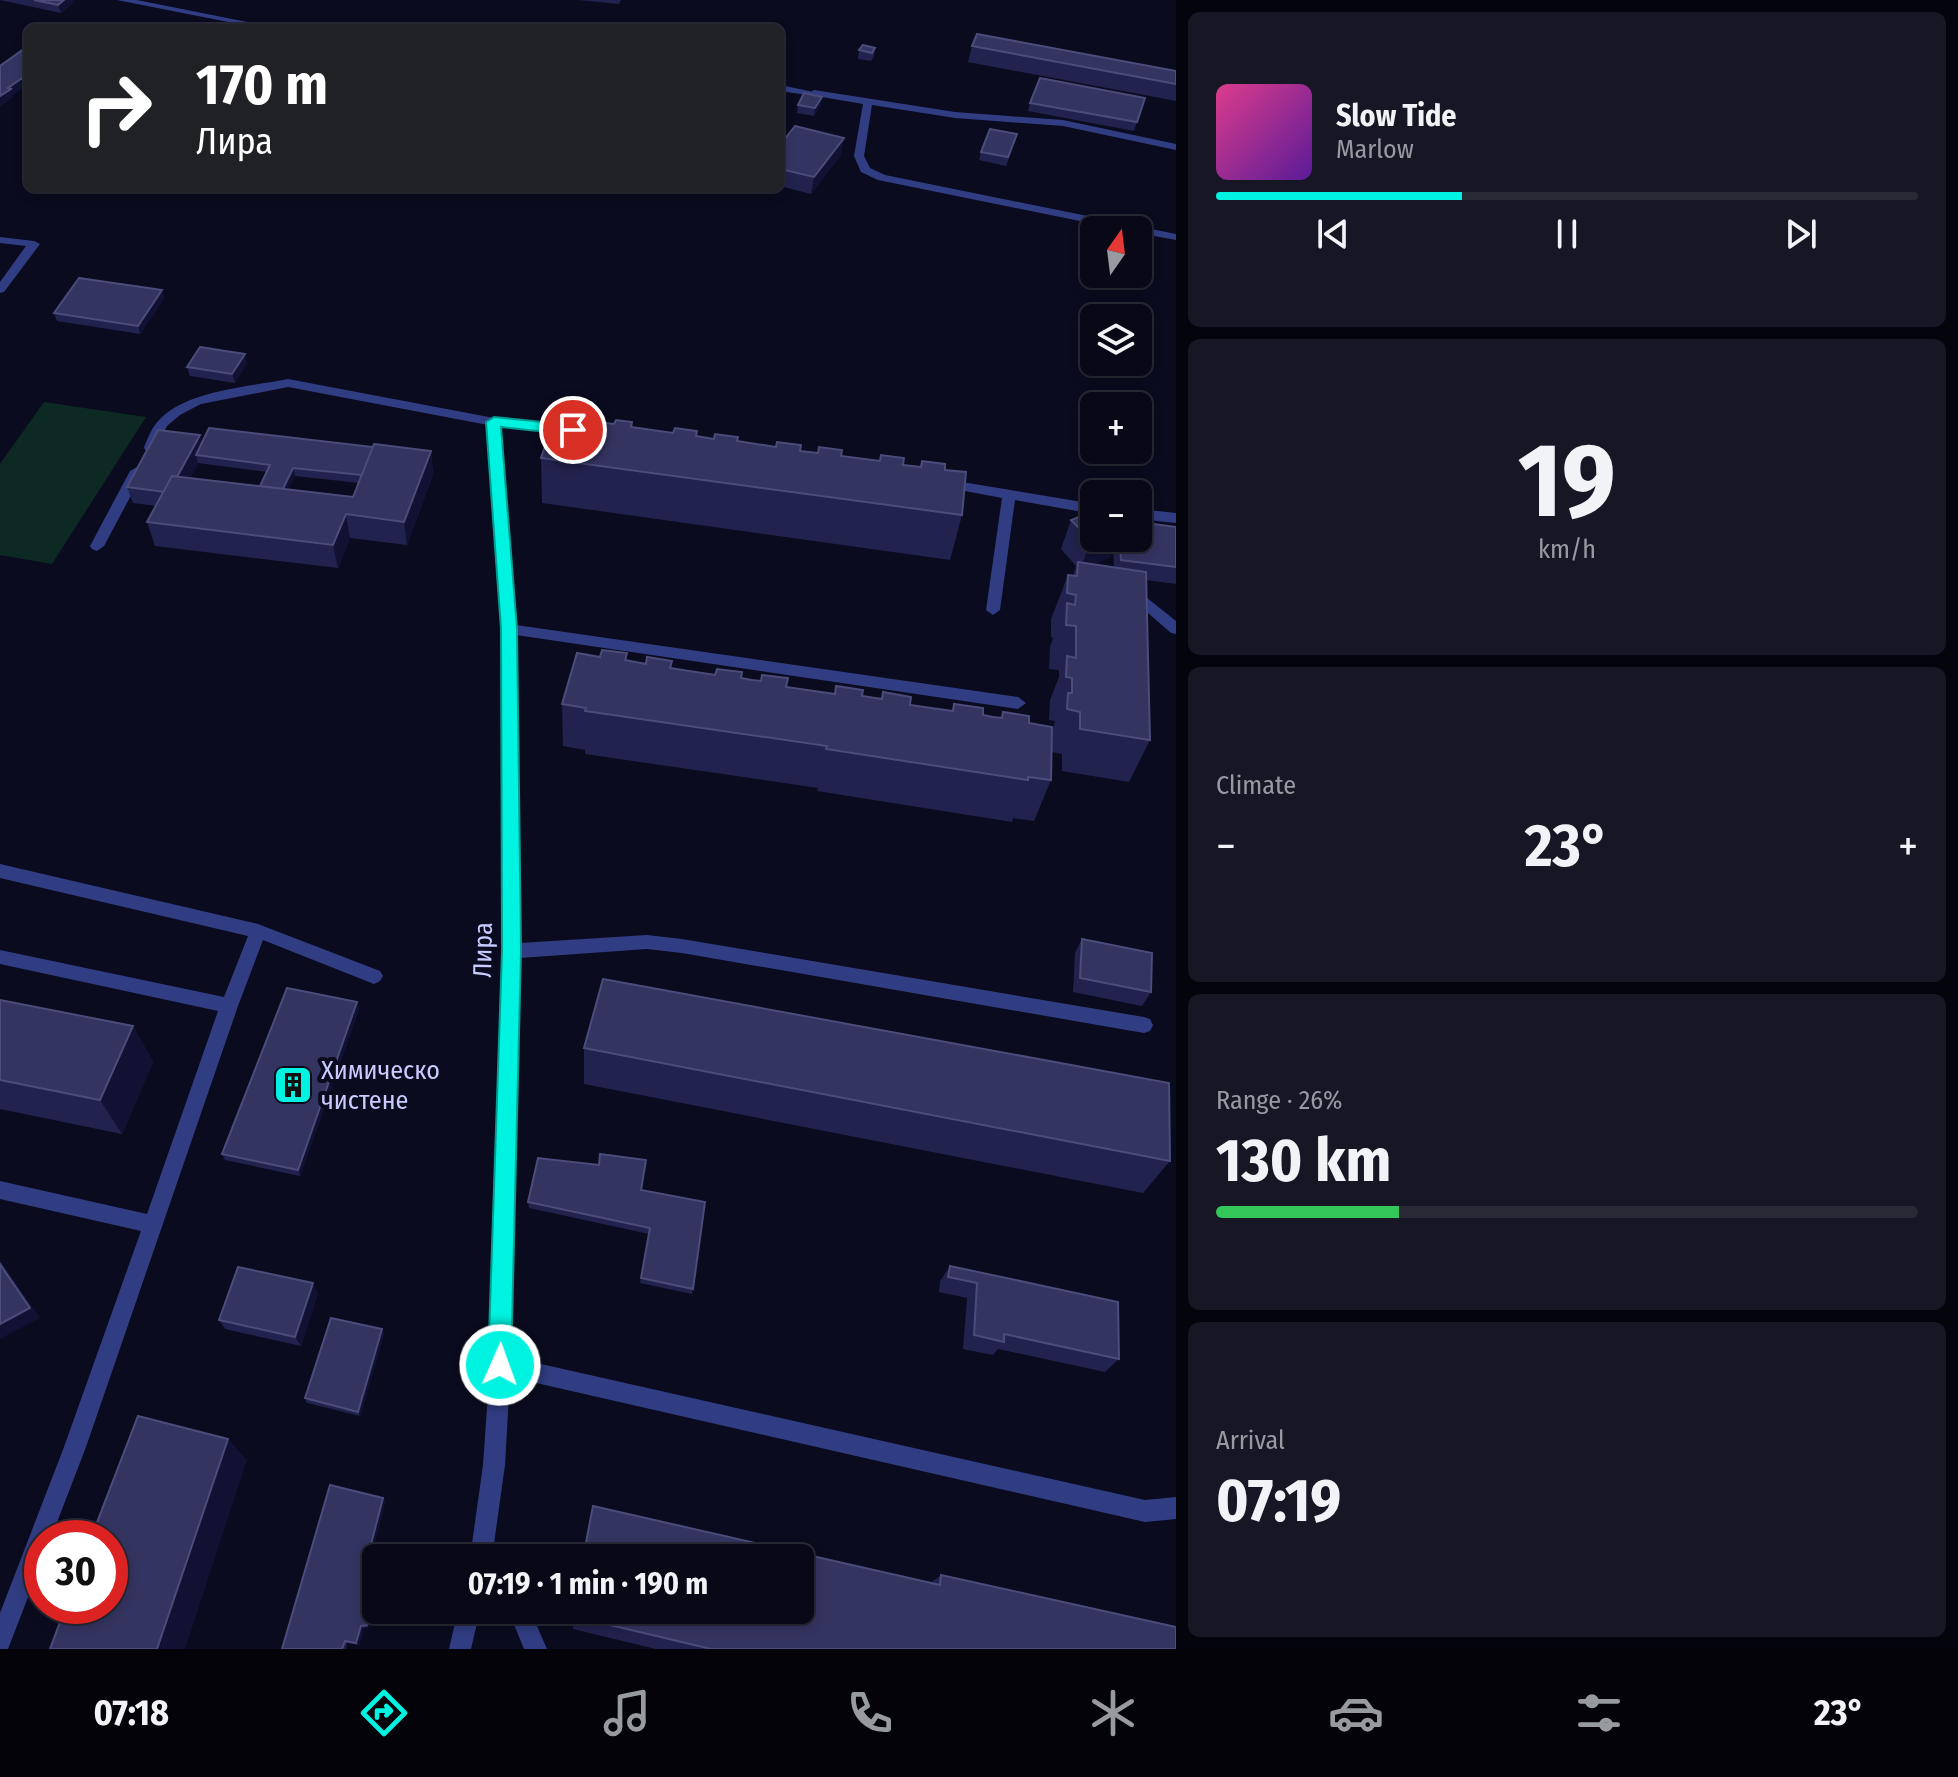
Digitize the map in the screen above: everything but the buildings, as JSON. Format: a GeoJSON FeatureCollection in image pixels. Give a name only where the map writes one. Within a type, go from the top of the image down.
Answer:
{"type":"FeatureCollection","features":[{"type":"Feature","properties":{"kind":"street"},"geometry":{"type":"LineString","coordinates":[[122,0],[251,24]]}},
{"type":"Feature","properties":{"kind":"street"},"geometry":{"type":"LineString","coordinates":[[784,89],[955,115],[1063,123],[1176,147]]}},
{"type":"Feature","properties":{"kind":"street"},"geometry":{"type":"LineString","coordinates":[[868,101],[859,156],[865,170],[882,178],[1176,237]]}},
{"type":"Feature","properties":{"kind":"street"},"geometry":{"type":"LineString","coordinates":[[0,240],[34,244],[0,290]]}},
{"type":"Feature","properties":{"kind":"street"},"geometry":{"type":"LineString","coordinates":[[97,546],[162,424],[197,401],[288,383],[494,422],[581,431]]}},
{"type":"Feature","properties":{"kind":"street","name":"Лира"},"geometry":{"type":"LineString","coordinates":[[483,1544],[500,1365],[512,951],[509,629],[494,422]]}},
{"type":"Feature","properties":{"kind":"street"},"geometry":{"type":"LineString","coordinates":[[932,480],[1080,507]]}},
{"type":"Feature","properties":{"kind":"street"},"geometry":{"type":"LineString","coordinates":[[993,610],[1009,496]]}},
{"type":"Feature","properties":{"kind":"street"},"geometry":{"type":"LineString","coordinates":[[1152,515],[1176,518]]}},
{"type":"Feature","properties":{"kind":"street"},"geometry":{"type":"LineString","coordinates":[[1137,595],[1176,629]]}},
{"type":"Feature","properties":{"kind":"street"},"geometry":{"type":"LineString","coordinates":[[509,629],[1018,703]]}},
{"type":"Feature","properties":{"kind":"street"},"geometry":{"type":"LineString","coordinates":[[0,871],[258,931],[374,976]]}},
{"type":"Feature","properties":{"kind":"street"},"geometry":{"type":"LineString","coordinates":[[0,1642],[75,1447],[151,1224],[258,931]]}},
{"type":"Feature","properties":{"kind":"street"},"geometry":{"type":"LineString","coordinates":[[512,951],[647,942],[682,946],[1144,1025]]}},
{"type":"Feature","properties":{"kind":"street"},"geometry":{"type":"LineString","coordinates":[[0,957],[229,1006]]}},
{"type":"Feature","properties":{"kind":"street"},"geometry":{"type":"LineString","coordinates":[[0,1190],[151,1224]]}},
{"type":"Feature","properties":{"kind":"street"},"geometry":{"type":"LineString","coordinates":[[500,1365],[1145,1511],[1176,1508]]}},
{"type":"Feature","properties":{"kind":"street"},"geometry":{"type":"LineString","coordinates":[[460,1649],[466,1624]]}},
{"type":"Feature","properties":{"kind":"street"},"geometry":{"type":"LineString","coordinates":[[525,1624],[536,1649]]}},
{"type":"Feature","properties":{"kind":"green space"},"geometry":{"type":"Polygon","coordinates":[[[44,402],[146,417],[52,564],[0,555],[0,464],[44,402]]]}},
{"type":"Feature","properties":{"kind":"place","name":"Химическо чистене"},"geometry":{"type":"Point","coordinates":[293,1085]}},
{"type":"Feature","properties":{"kind":"route"},"geometry":{"type":"LineString","coordinates":[[500,1365],[512,951],[509,629],[494,422],[573,430]]}}]}
